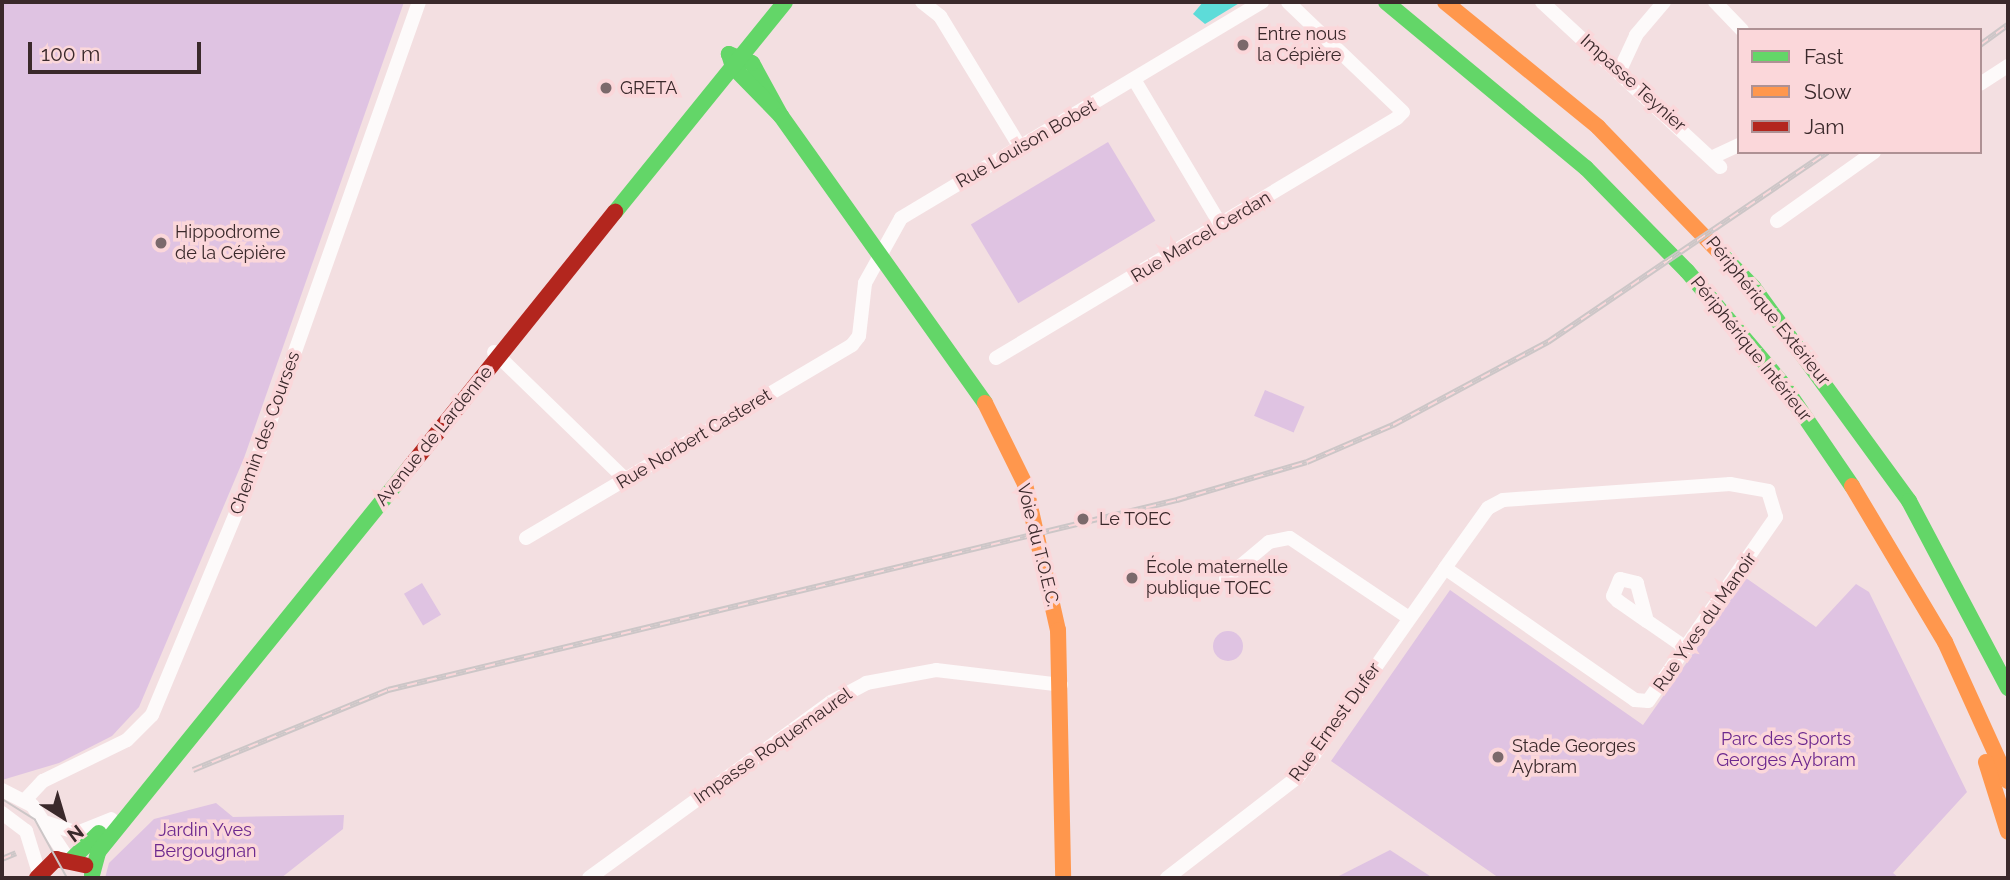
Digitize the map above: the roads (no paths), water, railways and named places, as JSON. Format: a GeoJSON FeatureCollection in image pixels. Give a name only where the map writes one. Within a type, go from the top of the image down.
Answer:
{"type":"FeatureCollection","features":[{"type":"Feature","properties":{"kind":"main road","name":"Avenue de Lardenne"},"geometry":{"type":"LineString","coordinates":[[735,58],[772,2]]}},
{"type":"Feature","properties":{"kind":"main road","name":"Avenue de Lardenne"},"geometry":{"type":"LineString","coordinates":[[93,877],[98,852],[735,58],[785,2]]}},
{"type":"Feature","properties":{"kind":"main road","name":"Périphérique Intérieur"},"geometry":{"type":"LineString","coordinates":[[1387,2],[1586,168],[1733,323],[1858,491],[1945,642],[2008,782]]}},
{"type":"Feature","properties":{"kind":"main road","name":"Périphérique Extérieur"},"geometry":{"type":"LineString","coordinates":[[1445,2],[1598,127],[1761,297],[1909,501],[2008,688]]}},
{"type":"Feature","properties":{"kind":"main road","name":"Voie du T.O.E.C."},"geometry":{"type":"LineString","coordinates":[[735,58],[781,116],[987,406],[1016,460],[1050,587],[1061,685],[1057,816],[1063,878]]}},
{"type":"Feature","properties":{"kind":"main road","name":"Avenue de Lardenne"},"geometry":{"type":"LineString","coordinates":[[38,876],[70,858],[111,819],[497,354]]}},
{"type":"Feature","properties":{"kind":"main road"},"geometry":{"type":"LineString","coordinates":[[1976,710],[2008,832]]}},
{"type":"Feature","properties":{"kind":"main road"},"geometry":{"type":"LineString","coordinates":[[70,858],[93,877]]}},
{"type":"Feature","properties":{"kind":"street","name":"Chemin des Courses"},"geometry":{"type":"LineString","coordinates":[[26,799],[35,785],[127,740],[152,715],[248,484],[419,2]]}},
{"type":"Feature","properties":{"kind":"street"},"geometry":{"type":"LineString","coordinates":[[922,2],[940,16],[1020,147]]}},
{"type":"Feature","properties":{"kind":"street","name":"Rue Louison Bobet"},"geometry":{"type":"LineString","coordinates":[[859,336],[861,293],[878,254],[901,218],[1135,81],[1262,2]]}},
{"type":"Feature","properties":{"kind":"street","name":"Rue Marcel Cerdan"},"geometry":{"type":"LineString","coordinates":[[996,358],[1386,128],[1402,111],[1288,2]]}},
{"type":"Feature","properties":{"kind":"street","name":"Impasse Teynier"},"geometry":{"type":"LineString","coordinates":[[1542,2],[1620,70],[1717,162],[1737,147]]}},
{"type":"Feature","properties":{"kind":"street"},"geometry":{"type":"LineString","coordinates":[[1620,70],[1636,35],[1664,2]]}},
{"type":"Feature","properties":{"kind":"street"},"geometry":{"type":"LineString","coordinates":[[1715,2],[1740,28]]}},
{"type":"Feature","properties":{"kind":"street"},"geometry":{"type":"LineString","coordinates":[[1982,83],[2008,66]]}},
{"type":"Feature","properties":{"kind":"street"},"geometry":{"type":"LineString","coordinates":[[1135,81],[1221,225]]}},
{"type":"Feature","properties":{"kind":"street"},"geometry":{"type":"LineString","coordinates":[[1777,221],[1871,154]]}},
{"type":"Feature","properties":{"kind":"street","name":"Rue Norbert Casteret"},"geometry":{"type":"LineString","coordinates":[[526,538],[859,336]]}},
{"type":"Feature","properties":{"kind":"street"},"geometry":{"type":"LineString","coordinates":[[497,354],[625,479]]}},
{"type":"Feature","properties":{"kind":"street","name":"Rue Yves du Manoir"},"geometry":{"type":"LineString","coordinates":[[1730,484],[1768,491],[1778,511],[1773,523],[1686,649],[1642,703],[1445,568],[1488,508],[1503,500],[1627,487],[1730,484]]}},
{"type":"Feature","properties":{"kind":"street"},"geometry":{"type":"LineString","coordinates":[[1226,578],[1269,542],[1290,538],[1409,618]]}},
{"type":"Feature","properties":{"kind":"street","name":"Rue Ernest Dufer"},"geometry":{"type":"LineString","coordinates":[[1167,878],[1299,776],[1445,568]]}},
{"type":"Feature","properties":{"kind":"street"},"geometry":{"type":"LineString","coordinates":[[1647,621],[1686,649]]}},
{"type":"Feature","properties":{"kind":"street","name":"Impasse Roquemaurel"},"geometry":{"type":"LineString","coordinates":[[589,878],[822,708],[866,683],[936,670],[1061,685]]}},
{"type":"Feature","properties":{"kind":"street"},"geometry":{"type":"LineString","coordinates":[[2,790],[26,799],[47,822],[70,858]]}},
{"type":"Feature","properties":{"kind":"street"},"geometry":{"type":"LineString","coordinates":[[2,813],[26,831],[38,876]]}},
{"type":"Feature","properties":{"kind":"street"},"geometry":{"type":"LineString","coordinates":[[47,822],[77,833],[111,819]]}},
{"type":"Feature","properties":{"kind":"water"},"geometry":{"type":"Polygon","coordinates":[[[1203,2],[1241,2],[1205,24],[1193,14],[1203,2]]]}},
{"type":"Feature","properties":{"kind":"tram line"},"geometry":{"type":"LineString","coordinates":[[2,799],[35,820],[67,878]]}},
{"type":"Feature","properties":{"kind":"railway"},"geometry":{"type":"LineString","coordinates":[[1982,44],[2008,25]]}},
{"type":"Feature","properties":{"kind":"railway"},"geometry":{"type":"LineString","coordinates":[[193,770],[388,690],[1177,500],[1307,462],[1393,425],[1548,342],[1825,154]]}},
{"type":"Feature","properties":{"kind":"railway"},"geometry":{"type":"LineString","coordinates":[[2,859],[16,853]]}},
{"type":"Feature","properties":{"kind":"place","name":"Entre nous la Cépière"},"geometry":{"type":"Point","coordinates":[1243,45]}},
{"type":"Feature","properties":{"kind":"place","name":"GRETA"},"geometry":{"type":"Point","coordinates":[606,88]}},
{"type":"Feature","properties":{"kind":"place","name":"Hippodrome de la Cépière"},"geometry":{"type":"Point","coordinates":[161,243]}},
{"type":"Feature","properties":{"kind":"place","name":"Le TOEC"},"geometry":{"type":"Point","coordinates":[1083,519]}},
{"type":"Feature","properties":{"kind":"place","name":"École maternelle publique TOEC"},"geometry":{"type":"Point","coordinates":[1132,578]}},
{"type":"Feature","properties":{"kind":"place","name":"Stade Georges Aybram"},"geometry":{"type":"Point","coordinates":[1498,757]}},
{"type":"Feature","properties":{"kind":"park label","name":"Parc des Sports Georges Aybram"},"geometry":{"type":"Point","coordinates":[1786,750]}},
{"type":"Feature","properties":{"kind":"park label","name":"Jardin Yves Bergougnan"},"geometry":{"type":"Point","coordinates":[205,841]}}]}
